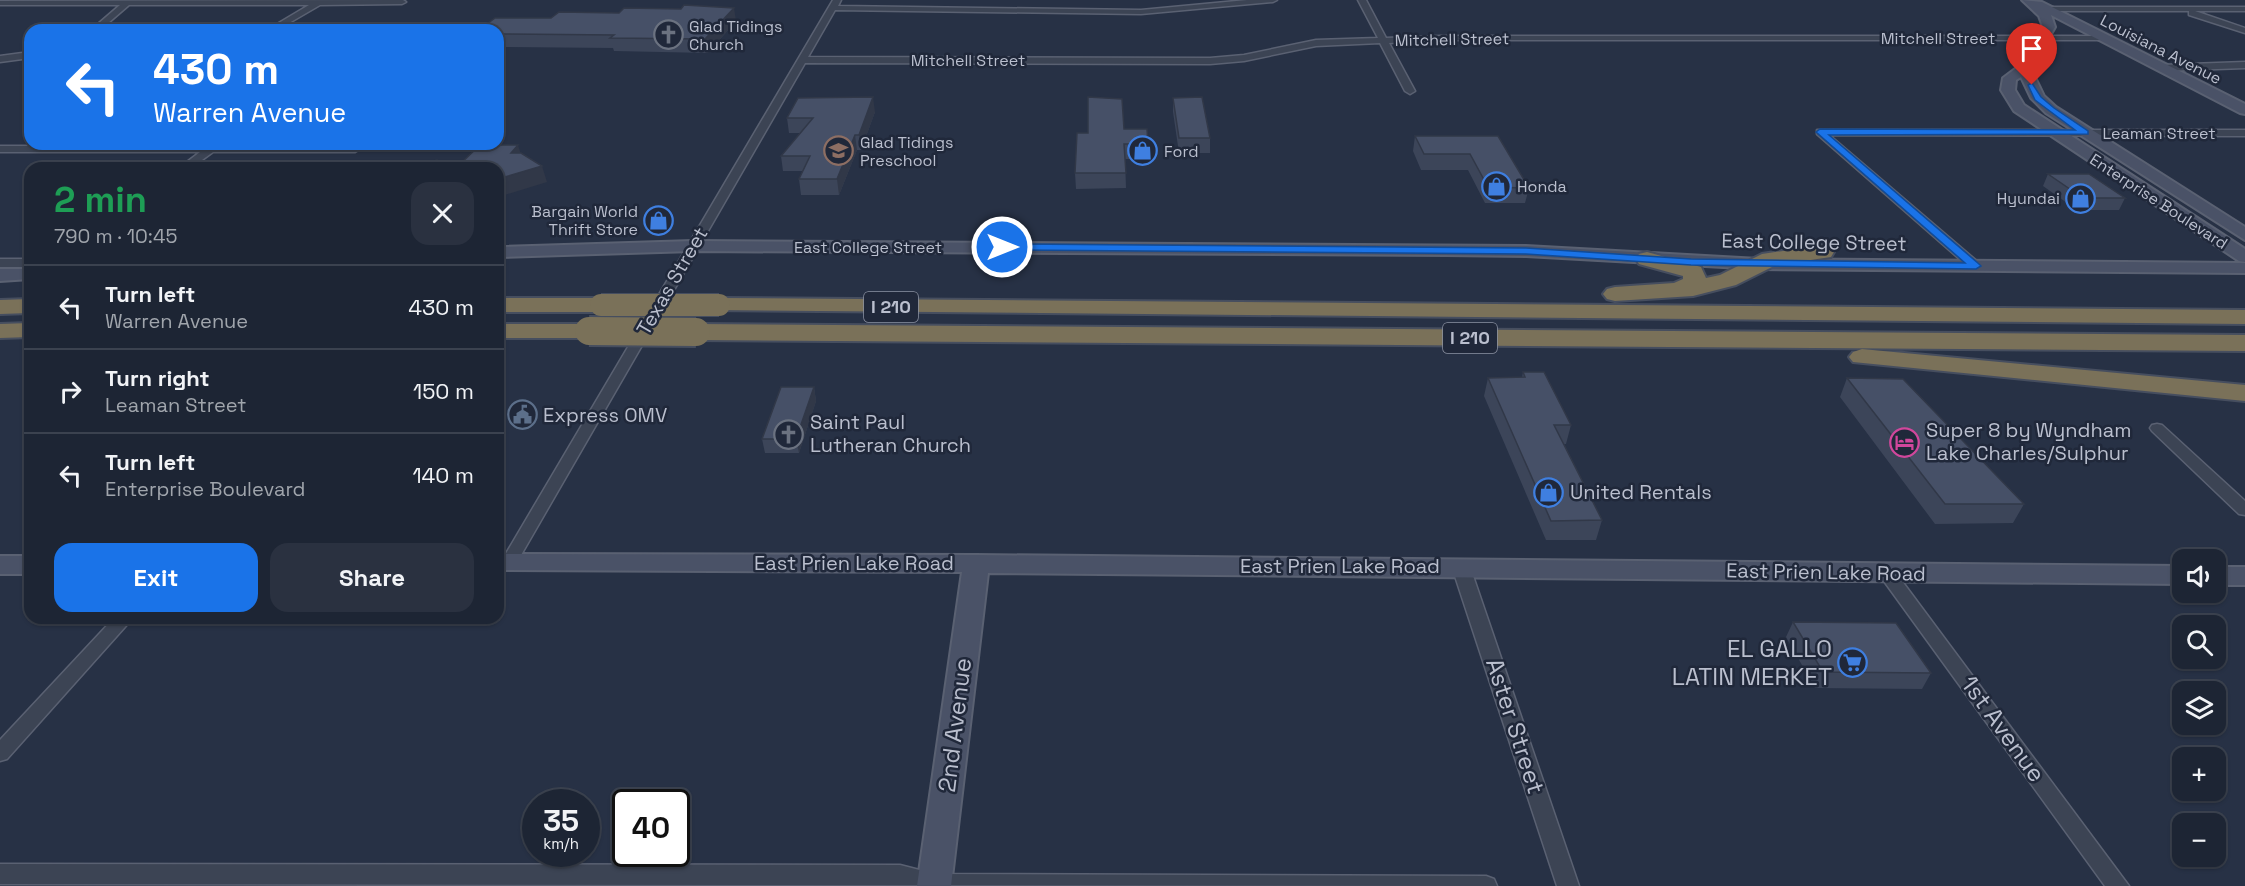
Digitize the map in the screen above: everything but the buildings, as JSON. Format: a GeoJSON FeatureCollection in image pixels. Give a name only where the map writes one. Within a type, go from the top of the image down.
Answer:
{"type":"FeatureCollection","features":[{"type":"Feature","properties":{"kind":"highway"},"geometry":{"type":"LineString","coordinates":[[1063,309],[1195,302],[1435,300],[1676,291],[1728,280],[1770,259],[1822,252]]}},
{"type":"Feature","properties":{"kind":"highway"},"geometry":{"type":"LineString","coordinates":[[1647,259],[1693,272],[1695,278],[1691,284],[1676,291]]}},
{"type":"Feature","properties":{"kind":"highway","name":"I 210"},"geometry":{"type":"LineString","coordinates":[[504,305],[2245,317]]}},
{"type":"Feature","properties":{"kind":"highway"},"geometry":{"type":"LineString","coordinates":[[0,307],[24,306]]}},
{"type":"Feature","properties":{"kind":"highway"},"geometry":{"type":"LineString","coordinates":[[0,331],[24,330]]}},
{"type":"Feature","properties":{"kind":"highway","name":"I 210"},"geometry":{"type":"LineString","coordinates":[[504,331],[2245,343]]}},
{"type":"Feature","properties":{"kind":"highway"},"geometry":{"type":"LineString","coordinates":[[1497,338],[1841,356],[2038,372],[2245,395]]}},
{"type":"Feature","properties":{"kind":"street"},"geometry":{"type":"LineString","coordinates":[[835,4],[1141,12],[1273,0]]}},
{"type":"Feature","properties":{"kind":"street"},"geometry":{"type":"LineString","coordinates":[[1362,0],[1410,90]]}},
{"type":"Feature","properties":{"kind":"street","name":"Louisiana Avenue"},"geometry":{"type":"LineString","coordinates":[[2029,0],[2245,110]]}},
{"type":"Feature","properties":{"kind":"street"},"geometry":{"type":"LineString","coordinates":[[103,24],[128,2]]}},
{"type":"Feature","properties":{"kind":"street"},"geometry":{"type":"LineString","coordinates":[[0,3],[402,2]]}},
{"type":"Feature","properties":{"kind":"street"},"geometry":{"type":"LineString","coordinates":[[282,24],[317,3]]}},
{"type":"Feature","properties":{"kind":"street","name":"Texas Street"},"geometry":{"type":"LineString","coordinates":[[504,560],[835,4]]}},
{"type":"Feature","properties":{"kind":"street"},"geometry":{"type":"LineString","coordinates":[[2024,69],[2049,27],[2045,10],[2245,9]]}},
{"type":"Feature","properties":{"kind":"street"},"geometry":{"type":"LineString","coordinates":[[2184,10],[2245,32]]}},
{"type":"Feature","properties":{"kind":"street","name":"Mitchell Street"},"geometry":{"type":"LineString","coordinates":[[802,60],[1210,61],[1316,43],[1383,40],[2103,38]]}},
{"type":"Feature","properties":{"kind":"street"},"geometry":{"type":"LineString","coordinates":[[0,59],[24,56]]}},
{"type":"Feature","properties":{"kind":"street"},"geometry":{"type":"LineString","coordinates":[[2162,68],[2245,65]]}},
{"type":"Feature","properties":{"kind":"street","name":"Enterprise Boulevard"},"geometry":{"type":"LineString","coordinates":[[2244,259],[2019,108],[2008,90],[2010,78],[2024,69],[2038,98],[2085,132],[2245,235]]}},
{"type":"Feature","properties":{"kind":"street","name":"Leaman Street"},"geometry":{"type":"LineString","coordinates":[[1960,252],[1820,132],[2245,133]]}},
{"type":"Feature","properties":{"kind":"street"},"geometry":{"type":"LineString","coordinates":[[0,149],[24,149]]}},
{"type":"Feature","properties":{"kind":"street"},"geometry":{"type":"LineString","coordinates":[[193,162],[211,150]]}},
{"type":"Feature","properties":{"kind":"street","name":"East College Street"},"geometry":{"type":"LineString","coordinates":[[504,252],[693,246],[1526,251],[1572,249],[1960,252],[2244,259]]}},
{"type":"Feature","properties":{"kind":"street","name":"East College Street"},"geometry":{"type":"LineString","coordinates":[[1526,251],[1759,264],[1976,266],[2244,259]]}},
{"type":"Feature","properties":{"kind":"street"},"geometry":{"type":"LineString","coordinates":[[1960,252],[1976,266]]}},
{"type":"Feature","properties":{"kind":"street"},"geometry":{"type":"LineString","coordinates":[[0,263],[24,269]]}},
{"type":"Feature","properties":{"kind":"street"},"geometry":{"type":"LineString","coordinates":[[0,275],[24,272]]}},
{"type":"Feature","properties":{"kind":"street"},"geometry":{"type":"LineString","coordinates":[[2157,428],[2245,510]]}},
{"type":"Feature","properties":{"kind":"street","name":"East Prien Lake Road"},"geometry":{"type":"LineString","coordinates":[[504,562],[976,563],[2172,575]]}},
{"type":"Feature","properties":{"kind":"street","name":"2nd Avenue"},"geometry":{"type":"LineString","coordinates":[[934,885],[976,563]]}},
{"type":"Feature","properties":{"kind":"street"},"geometry":{"type":"LineString","coordinates":[[0,565],[24,565]]}},
{"type":"Feature","properties":{"kind":"street","name":"Aster Street"},"geometry":{"type":"LineString","coordinates":[[1461,567],[1568,886]]}},
{"type":"Feature","properties":{"kind":"street","name":"1st Avenue"},"geometry":{"type":"LineString","coordinates":[[1887,573],[2118,886]]}},
{"type":"Feature","properties":{"kind":"street"},"geometry":{"type":"LineString","coordinates":[[2226,576],[2245,576]]}},
{"type":"Feature","properties":{"kind":"street"},"geometry":{"type":"LineString","coordinates":[[0,753],[118,624]]}},
{"type":"Feature","properties":{"kind":"street"},"geometry":{"type":"LineString","coordinates":[[0,874],[900,875],[934,885],[1486,886]]}},
{"type":"Feature","properties":{"kind":"place","name":"Glad Tidings Church"},"geometry":{"type":"Point","coordinates":[668,35]}},
{"type":"Feature","properties":{"kind":"place","name":"Glad Tidings Preschool"},"geometry":{"type":"Point","coordinates":[839,151]}},
{"type":"Feature","properties":{"kind":"place","name":"Ford"},"geometry":{"type":"Point","coordinates":[1143,151]}},
{"type":"Feature","properties":{"kind":"place","name":"Honda"},"geometry":{"type":"Point","coordinates":[1496,186]}},
{"type":"Feature","properties":{"kind":"place","name":"Hyundai"},"geometry":{"type":"Point","coordinates":[2081,198]}},
{"type":"Feature","properties":{"kind":"place","name":"Bargain World Thrift Store"},"geometry":{"type":"Point","coordinates":[659,220]}},
{"type":"Feature","properties":{"kind":"place","name":"Express OMV"},"geometry":{"type":"Point","coordinates":[522,415]}},
{"type":"Feature","properties":{"kind":"place","name":"Saint Paul Lutheran Church"},"geometry":{"type":"Point","coordinates":[789,434]}},
{"type":"Feature","properties":{"kind":"place","name":"Super 8 by Wyndham Lake Charles/Sulphur"},"geometry":{"type":"Point","coordinates":[1905,442]}},
{"type":"Feature","properties":{"kind":"place","name":"United Rentals"},"geometry":{"type":"Point","coordinates":[1549,492]}},
{"type":"Feature","properties":{"kind":"place","name":"EL GALLO LATIN MERKET"},"geometry":{"type":"Point","coordinates":[1853,663]}},
{"type":"Feature","properties":{"kind":"route"},"geometry":{"type":"LineString","coordinates":[[1002,247],[1526,251],[1691,262],[1976,266],[1820,132],[2085,132],[2051,110],[2038,98],[2032,85]]}}]}
